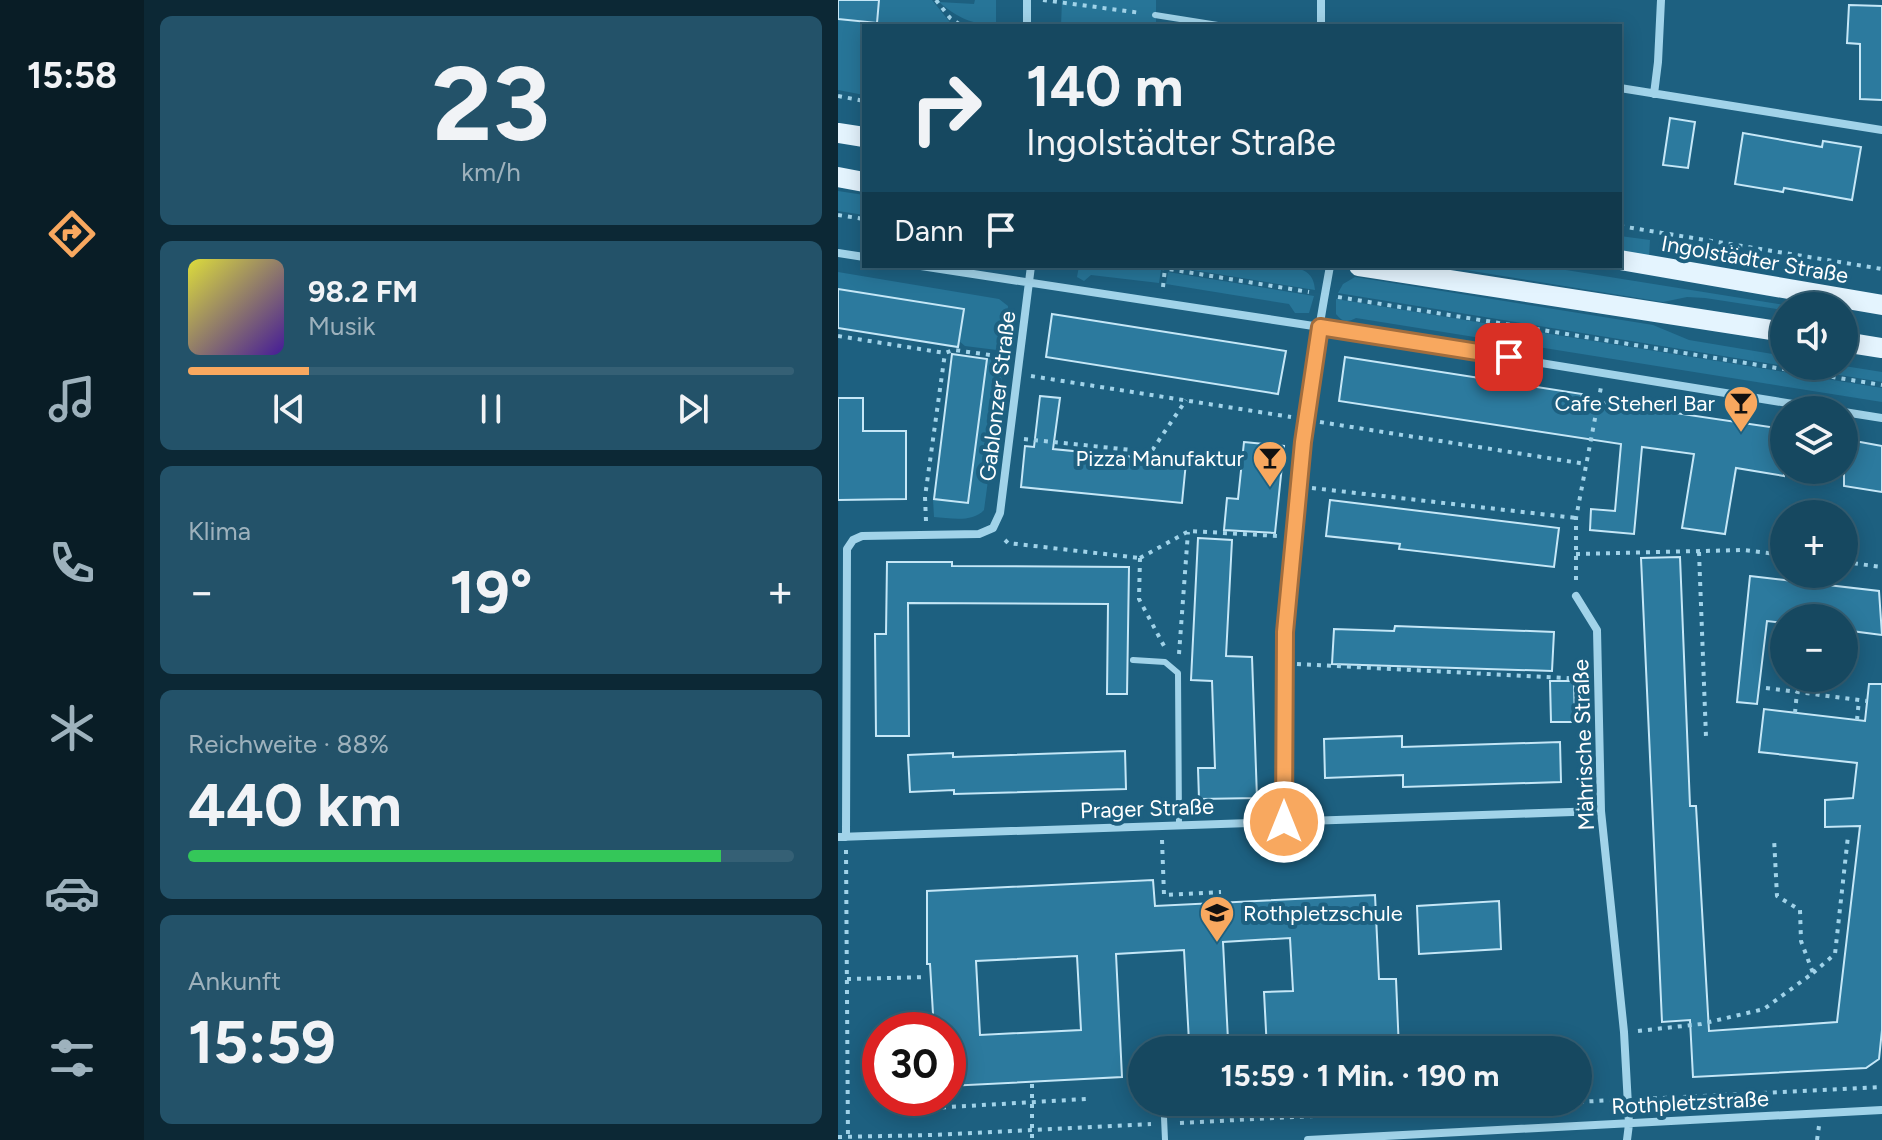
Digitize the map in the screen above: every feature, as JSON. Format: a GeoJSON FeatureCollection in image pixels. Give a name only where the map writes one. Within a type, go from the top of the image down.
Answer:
{"type":"FeatureCollection","features":[{"type":"Feature","properties":{"kind":"main road"},"geometry":{"type":"LineString","coordinates":[[838,133],[862,137]]}},
{"type":"Feature","properties":{"kind":"main road"},"geometry":{"type":"LineString","coordinates":[[838,177],[862,182]]}},
{"type":"Feature","properties":{"kind":"main road","name":"Ingolstädter Straße"},"geometry":{"type":"LineString","coordinates":[[1622,260],[1882,305]]}},
{"type":"Feature","properties":{"kind":"main road"},"geometry":{"type":"LineString","coordinates":[[1372,268],[1770,330]]}},
{"type":"Feature","properties":{"kind":"main road"},"geometry":{"type":"LineString","coordinates":[[1858,344],[1882,348]]}},
{"type":"Feature","properties":{"kind":"street"},"geometry":{"type":"LineString","coordinates":[[1027,0],[1027,24]]}},
{"type":"Feature","properties":{"kind":"street"},"geometry":{"type":"LineString","coordinates":[[1321,0],[1321,24]]}},
{"type":"Feature","properties":{"kind":"street"},"geometry":{"type":"LineString","coordinates":[[1654,94],[1661,0]]}},
{"type":"Feature","properties":{"kind":"street"},"geometry":{"type":"LineString","coordinates":[[1622,88],[1882,130]]}},
{"type":"Feature","properties":{"kind":"street"},"geometry":{"type":"LineString","coordinates":[[838,253],[862,257]]}},
{"type":"Feature","properties":{"kind":"street"},"geometry":{"type":"LineString","coordinates":[[934,268],[1770,400]]}},
{"type":"Feature","properties":{"kind":"street","name":"Gablonzer Straße"},"geometry":{"type":"LineString","coordinates":[[993,528],[1000,513],[1031,268]]}},
{"type":"Feature","properties":{"kind":"street"},"geometry":{"type":"LineString","coordinates":[[1284,822],[1283,663],[1292,537],[1330,268]]}},
{"type":"Feature","properties":{"kind":"street"},"geometry":{"type":"LineString","coordinates":[[1858,414],[1882,418]]}},
{"type":"Feature","properties":{"kind":"street"},"geometry":{"type":"LineString","coordinates":[[842,837],[847,549],[853,540],[862,536],[979,534],[993,528]]}},
{"type":"Feature","properties":{"kind":"street","name":"Mährische Straße"},"geometry":{"type":"LineString","coordinates":[[1576,596],[1597,630],[1601,811],[1624,1032],[1629,1124],[1627,1140]]}},
{"type":"Feature","properties":{"kind":"street","name":"Prager Straße"},"geometry":{"type":"LineString","coordinates":[[842,837],[1601,811]]}},
{"type":"Feature","properties":{"kind":"street","name":"Rothpletzstraße"},"geometry":{"type":"LineString","coordinates":[[1308,1140],[1882,1110]]}},
{"type":"Feature","properties":{"kind":"lane"},"geometry":{"type":"LineString","coordinates":[[1155,15],[1211,24]]}},
{"type":"Feature","properties":{"kind":"lane"},"geometry":{"type":"LineString","coordinates":[[1133,660],[1165,662],[1178,673],[1179,825]]}},
{"type":"Feature","properties":{"kind":"lane"},"geometry":{"type":"LineString","coordinates":[[1164,1120],[1165,1140]]}},
{"type":"Feature","properties":{"kind":"path"},"geometry":{"type":"LineString","coordinates":[[936,0],[959,24]]}},
{"type":"Feature","properties":{"kind":"path"},"geometry":{"type":"LineString","coordinates":[[1042,0],[1155,15]]}},
{"type":"Feature","properties":{"kind":"path"},"geometry":{"type":"LineString","coordinates":[[838,96],[862,101]]}},
{"type":"Feature","properties":{"kind":"path"},"geometry":{"type":"LineString","coordinates":[[838,215],[862,219]]}},
{"type":"Feature","properties":{"kind":"path","name":"Ingolstädter Straße"},"geometry":{"type":"LineString","coordinates":[[1622,226],[1882,269]]}},
{"type":"Feature","properties":{"kind":"path"},"geometry":{"type":"LineString","coordinates":[[1162,268],[1882,385]]}},
{"type":"Feature","properties":{"kind":"path"},"geometry":{"type":"LineString","coordinates":[[838,336],[945,353],[954,350],[1019,359]]}},
{"type":"Feature","properties":{"kind":"path"},"geometry":{"type":"LineString","coordinates":[[926,535],[925,497],[945,353]]}},
{"type":"Feature","properties":{"kind":"path"},"geometry":{"type":"LineString","coordinates":[[1576,596],[1576,518],[1603,373]]}},
{"type":"Feature","properties":{"kind":"path"},"geometry":{"type":"LineString","coordinates":[[1010,438],[1151,452],[1186,400]]}},
{"type":"Feature","properties":{"kind":"path"},"geometry":{"type":"LineString","coordinates":[[1298,486],[1576,518]]}},
{"type":"Feature","properties":{"kind":"path"},"geometry":{"type":"LineString","coordinates":[[993,528],[1008,543],[1140,558],[1189,531],[1292,537]]}},
{"type":"Feature","properties":{"kind":"path"},"geometry":{"type":"LineString","coordinates":[[1178,673],[1189,531]]}},
{"type":"Feature","properties":{"kind":"path"},"geometry":{"type":"LineString","coordinates":[[1576,554],[1743,550],[1770,553]]}},
{"type":"Feature","properties":{"kind":"path"},"geometry":{"type":"LineString","coordinates":[[1699,552],[1706,737]]}},
{"type":"Feature","properties":{"kind":"path"},"geometry":{"type":"LineString","coordinates":[[1140,558],[1139,599],[1178,673]]}},
{"type":"Feature","properties":{"kind":"path"},"geometry":{"type":"LineString","coordinates":[[1858,564],[1882,567]]}},
{"type":"Feature","properties":{"kind":"path"},"geometry":{"type":"LineString","coordinates":[[1283,663],[1598,679]]}},
{"type":"Feature","properties":{"kind":"path"},"geometry":{"type":"LineString","coordinates":[[1766,688],[1770,689]]}},
{"type":"Feature","properties":{"kind":"path"},"geometry":{"type":"LineString","coordinates":[[1795,713],[1797,692],[1867,701]]}},
{"type":"Feature","properties":{"kind":"path"},"geometry":{"type":"LineString","coordinates":[[1857,720],[1859,700]]}},
{"type":"Feature","properties":{"kind":"path"},"geometry":{"type":"LineString","coordinates":[[1624,1032],[1701,1024],[1764,1009],[1835,954],[1848,836]]}},
{"type":"Feature","properties":{"kind":"path"},"geometry":{"type":"LineString","coordinates":[[842,837],[847,904],[848,1138]]}},
{"type":"Feature","properties":{"kind":"path"},"geometry":{"type":"LineString","coordinates":[[1774,838],[1777,896],[1800,910],[1801,941],[1813,973]]}},
{"type":"Feature","properties":{"kind":"path"},"geometry":{"type":"LineString","coordinates":[[1163,858],[1164,895],[1221,892]]}},
{"type":"Feature","properties":{"kind":"path"},"geometry":{"type":"LineString","coordinates":[[838,905],[847,904]]}},
{"type":"Feature","properties":{"kind":"path"},"geometry":{"type":"LineString","coordinates":[[847,979],[926,977]]}},
{"type":"Feature","properties":{"kind":"path"},"geometry":{"type":"LineString","coordinates":[[1032,1084],[1032,1140]]}},
{"type":"Feature","properties":{"kind":"path"},"geometry":{"type":"LineString","coordinates":[[838,1137],[1882,1087]]}},
{"type":"Feature","properties":{"kind":"path"},"geometry":{"type":"LineString","coordinates":[[966,1106],[1086,1099]]}},
{"type":"Feature","properties":{"kind":"shaded area"},"geometry":{"type":"Polygon","coordinates":[[[879,0],[932,0],[951,24],[862,24],[862,95],[838,90],[838,19],[877,23],[879,0]]]}},
{"type":"Feature","properties":{"kind":"shaded area"},"geometry":{"type":"Polygon","coordinates":[[[975,0],[996,0],[996,24],[965,19],[939,2],[974,4],[975,0]]]}},
{"type":"Feature","properties":{"kind":"shaded area"},"geometry":{"type":"Polygon","coordinates":[[[1062,0],[1156,0],[1156,24],[1061,24],[1062,0]]]}},
{"type":"Feature","properties":{"kind":"shaded area"},"geometry":{"type":"Polygon","coordinates":[[[838,191],[862,195],[862,215],[838,211],[838,191]]]}},
{"type":"Feature","properties":{"kind":"shaded area"},"geometry":{"type":"Polygon","coordinates":[[[1622,236],[1650,240],[1649,257],[1622,252],[1622,236]]]}},
{"type":"Feature","properties":{"kind":"shaded area"},"geometry":{"type":"Polygon","coordinates":[[[1079,268],[1161,270],[1159,283],[1091,275],[1084,281],[1077,277],[1079,268]]]}},
{"type":"Feature","properties":{"kind":"shaded area"},"geometry":{"type":"Polygon","coordinates":[[[1180,268],[1296,268],[1307,273],[1313,280],[1315,290],[1180,268]]]}},
{"type":"Feature","properties":{"kind":"shaded area"},"geometry":{"type":"Polygon","coordinates":[[[1453,268],[1554,268],[1770,303],[1770,308],[1687,297],[1663,302],[1453,268]]]}},
{"type":"Feature","properties":{"kind":"shaded area"},"geometry":{"type":"Polygon","coordinates":[[[838,272],[999,299],[1008,306],[1005,351],[965,346],[959,341],[963,309],[838,289],[838,272]]]}},
{"type":"Feature","properties":{"kind":"shaded area"},"geometry":{"type":"Polygon","coordinates":[[[1168,272],[1314,296],[1309,313],[1295,313],[1289,304],[1166,284],[1168,272]]]}},
{"type":"Feature","properties":{"kind":"shaded area"},"geometry":{"type":"Polygon","coordinates":[[[1355,277],[1653,325],[1689,340],[1770,354],[1770,364],[1338,293],[1343,284],[1355,277]]]}},
{"type":"Feature","properties":{"kind":"shaded area"},"geometry":{"type":"Polygon","coordinates":[[[1336,299],[1770,370],[1770,380],[1833,380],[1882,388],[1882,402],[1356,318],[1345,321],[1336,314],[1336,299]]]}},
{"type":"Feature","properties":{"kind":"shaded area"},"geometry":{"type":"Polygon","coordinates":[[[987,359],[1004,361],[984,510],[967,518],[934,517],[933,499],[968,503],[987,359]]]}},
{"type":"Feature","properties":{"kind":"shaded area"},"geometry":{"type":"Polygon","coordinates":[[[1858,368],[1882,372],[1882,382],[1858,378],[1858,368]]]}},
{"type":"Feature","properties":{"kind":"building"},"geometry":{"type":"Polygon","coordinates":[[[838,0],[879,0],[877,23],[838,19],[838,0]]]}},
{"type":"Feature","properties":{"kind":"building"},"geometry":{"type":"Polygon","coordinates":[[[1849,5],[1882,6],[1882,100],[1860,99],[1860,44],[1847,43],[1849,5]]]}},
{"type":"Feature","properties":{"kind":"building"},"geometry":{"type":"Polygon","coordinates":[[[1670,118],[1695,122],[1688,168],[1663,165],[1670,118]]]}},
{"type":"Feature","properties":{"kind":"building"},"geometry":{"type":"Polygon","coordinates":[[[1743,133],[1822,147],[1823,141],[1861,147],[1852,200],[1784,188],[1783,192],[1735,184],[1743,133]]]}},
{"type":"Feature","properties":{"kind":"building"},"geometry":{"type":"Polygon","coordinates":[[[838,289],[964,309],[958,347],[838,328],[838,289]]]}},
{"type":"Feature","properties":{"kind":"building"},"geometry":{"type":"Polygon","coordinates":[[[1052,314],[1286,351],[1278,394],[1046,357],[1052,314]]]}},
{"type":"Feature","properties":{"kind":"building"},"geometry":{"type":"Polygon","coordinates":[[[952,354],[987,359],[968,503],[934,499],[952,354]]]}},
{"type":"Feature","properties":{"kind":"building"},"geometry":{"type":"Polygon","coordinates":[[[1345,357],[1582,394],[1581,399],[1770,427],[1770,474],[1736,468],[1725,534],[1682,528],[1694,454],[1642,447],[1634,534],[1590,530],[1591,509],[1615,511],[1621,444],[1339,401],[1345,357]]]}},
{"type":"Feature","properties":{"kind":"building"},"geometry":{"type":"Polygon","coordinates":[[[1040,396],[1060,398],[1053,449],[1186,462],[1182,503],[1021,487],[1025,446],[1034,447],[1040,396]]]}},
{"type":"Feature","properties":{"kind":"building"},"geometry":{"type":"Polygon","coordinates":[[[838,398],[863,398],[863,431],[906,431],[906,499],[838,500],[838,398]]]}},
{"type":"Feature","properties":{"kind":"building"},"geometry":{"type":"Polygon","coordinates":[[[1244,442],[1284,446],[1275,533],[1224,530],[1227,498],[1238,499],[1244,442]]]}},
{"type":"Feature","properties":{"kind":"building"},"geometry":{"type":"Polygon","coordinates":[[[1858,442],[1882,446],[1882,492],[1844,486],[1858,484],[1858,442]]]}},
{"type":"Feature","properties":{"kind":"building"},"geometry":{"type":"Polygon","coordinates":[[[1330,500],[1559,528],[1554,567],[1399,549],[1400,544],[1326,536],[1330,500]]]}},
{"type":"Feature","properties":{"kind":"building"},"geometry":{"type":"Polygon","coordinates":[[[1198,538],[1232,540],[1226,656],[1252,657],[1257,798],[1199,799],[1198,768],[1215,768],[1212,681],[1191,680],[1198,538]]]}},
{"type":"Feature","properties":{"kind":"building"},"geometry":{"type":"Polygon","coordinates":[[[1680,557],[1690,806],[1696,806],[1709,1031],[1837,1022],[1860,826],[1825,827],[1825,800],[1853,798],[1857,763],[1759,752],[1764,709],[1865,721],[1869,684],[1882,684],[1882,1030],[1879,1059],[1866,1068],[1693,1077],[1690,1020],[1662,1022],[1641,558],[1680,557]]]}},
{"type":"Feature","properties":{"kind":"building"},"geometry":{"type":"Polygon","coordinates":[[[887,562],[952,562],[952,566],[1129,567],[1127,694],[1107,694],[1108,604],[908,603],[909,736],[876,736],[875,634],[886,634],[887,562]]]}},
{"type":"Feature","properties":{"kind":"building"},"geometry":{"type":"Polygon","coordinates":[[[1750,576],[1770,578],[1770,588],[1879,591],[1882,635],[1858,632],[1858,604],[1770,604],[1757,704],[1737,702],[1750,576]]]}},
{"type":"Feature","properties":{"kind":"building"},"geometry":{"type":"Polygon","coordinates":[[[1395,626],[1554,632],[1552,671],[1332,664],[1334,629],[1394,631],[1395,626]]]}},
{"type":"Feature","properties":{"kind":"building"},"geometry":{"type":"Polygon","coordinates":[[[1550,681],[1574,681],[1575,722],[1551,722],[1550,681]]]}},
{"type":"Feature","properties":{"kind":"building"},"geometry":{"type":"Polygon","coordinates":[[[1402,736],[1402,747],[1560,742],[1561,782],[1403,787],[1403,775],[1325,778],[1324,739],[1402,736]]]}},
{"type":"Feature","properties":{"kind":"building"},"geometry":{"type":"Polygon","coordinates":[[[1125,751],[1126,789],[954,794],[954,790],[910,792],[908,755],[953,753],[953,757],[1125,751]]]}},
{"type":"Feature","properties":{"kind":"building"},"geometry":{"type":"Polygon","coordinates":[[[1153,880],[1155,906],[1375,895],[1379,979],[1396,979],[1398,1036],[1266,1036],[1264,992],[1293,991],[1290,938],[1223,942],[1228,1036],[1189,1036],[1184,950],[1116,954],[1122,1077],[966,1085],[966,1012],[933,1012],[930,964],[927,964],[927,891],[1153,880]],[[1077,956],[976,961],[980,1035],[1081,1030],[1077,956]]]}},
{"type":"Feature","properties":{"kind":"building"},"geometry":{"type":"Polygon","coordinates":[[[1499,901],[1501,949],[1419,954],[1417,906],[1499,901]]]}},
{"type":"Feature","properties":{"kind":"place","name":"Cafe Steherl Bar"},"geometry":{"type":"Point","coordinates":[1741,434]}},
{"type":"Feature","properties":{"kind":"place","name":"Pizza Manufaktur"},"geometry":{"type":"Point","coordinates":[1270,489]}},
{"type":"Feature","properties":{"kind":"place","name":"Rothpletzschule"},"geometry":{"type":"Point","coordinates":[1217,944]}},
{"type":"Feature","properties":{"kind":"route"},"geometry":{"type":"LineString","coordinates":[[1284,822],[1285,632],[1305,419],[1320,327],[1509,357]]}}]}
